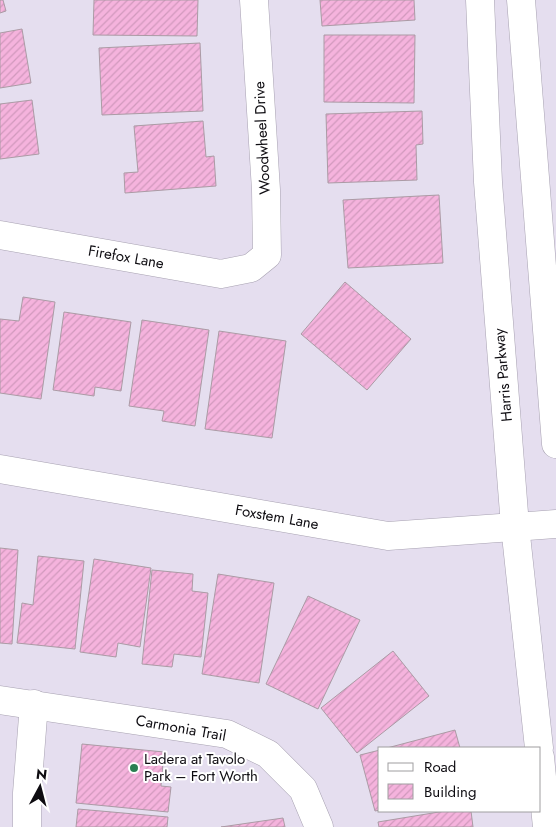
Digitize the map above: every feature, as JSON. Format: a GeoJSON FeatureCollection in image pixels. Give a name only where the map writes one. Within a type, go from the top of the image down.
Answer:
{"type":"FeatureCollection","features":[{"type":"Feature","properties":{"kind":"street","name":"Woodwheel Drive"},"geometry":{"type":"LineString","coordinates":[[251,268],[267,255],[266,190],[254,0]]}},
{"type":"Feature","properties":{"kind":"street","name":"Harris Parkway"},"geometry":{"type":"LineString","coordinates":[[480,0],[488,182],[515,526],[539,747]]}},
{"type":"Feature","properties":{"kind":"street"},"geometry":{"type":"LineString","coordinates":[[521,0],[556,444]]}},
{"type":"Feature","properties":{"kind":"street","name":"Firefox Lane"},"geometry":{"type":"LineString","coordinates":[[0,235],[222,274],[251,268]]}},
{"type":"Feature","properties":{"kind":"street","name":"Foxstem Lane"},"geometry":{"type":"LineString","coordinates":[[0,469],[388,536],[556,524]]}},
{"type":"Feature","properties":{"kind":"street","name":"Carmonia Trail"},"geometry":{"type":"LineString","coordinates":[[0,700],[227,734],[268,754],[303,789],[320,827]]}},
{"type":"Feature","properties":{"kind":"street"},"geometry":{"type":"LineString","coordinates":[[27,827],[27,793],[34,704]]}},
{"type":"Feature","properties":{"kind":"street"},"geometry":{"type":"LineString","coordinates":[[541,767],[547,827]]}},
{"type":"Feature","properties":{"kind":"building"},"geometry":{"type":"Polygon","coordinates":[[[0,0],[3,0],[6,11],[0,13],[0,0]]]}},
{"type":"Feature","properties":{"kind":"building"},"geometry":{"type":"Polygon","coordinates":[[[94,0],[198,0],[197,36],[93,35],[94,0]]]}},
{"type":"Feature","properties":{"kind":"building"},"geometry":{"type":"Polygon","coordinates":[[[320,0],[414,0],[415,20],[322,26],[320,0]]]}},
{"type":"Feature","properties":{"kind":"building"},"geometry":{"type":"Polygon","coordinates":[[[22,29],[31,83],[0,88],[0,33],[22,29]]]}},
{"type":"Feature","properties":{"kind":"building"},"geometry":{"type":"Polygon","coordinates":[[[324,35],[415,35],[414,103],[324,102],[324,35]]]}},
{"type":"Feature","properties":{"kind":"building"},"geometry":{"type":"Polygon","coordinates":[[[200,43],[203,111],[102,115],[99,48],[200,43]]]}},
{"type":"Feature","properties":{"kind":"building"},"geometry":{"type":"Polygon","coordinates":[[[32,100],[39,154],[0,159],[0,104],[32,100]]]}},
{"type":"Feature","properties":{"kind":"building"},"geometry":{"type":"Polygon","coordinates":[[[422,111],[423,144],[416,145],[417,180],[328,183],[326,114],[422,111]]]}},
{"type":"Feature","properties":{"kind":"building"},"geometry":{"type":"Polygon","coordinates":[[[203,121],[206,157],[214,156],[216,186],[125,193],[124,173],[138,172],[134,126],[203,121]]]}},
{"type":"Feature","properties":{"kind":"building"},"geometry":{"type":"Polygon","coordinates":[[[439,195],[443,263],[348,268],[343,200],[439,195]]]}},
{"type":"Feature","properties":{"kind":"building"},"geometry":{"type":"Polygon","coordinates":[[[345,282],[411,339],[367,390],[301,334],[345,282]]]}},
{"type":"Feature","properties":{"kind":"building"},"geometry":{"type":"Polygon","coordinates":[[[23,297],[55,302],[41,399],[0,393],[0,319],[19,321],[23,297]]]}},
{"type":"Feature","properties":{"kind":"building"},"geometry":{"type":"Polygon","coordinates":[[[64,312],[131,322],[121,391],[95,387],[94,396],[53,390],[64,312]]]}},
{"type":"Feature","properties":{"kind":"building"},"geometry":{"type":"Polygon","coordinates":[[[142,320],[209,330],[195,426],[162,421],[164,411],[129,406],[142,320]]]}},
{"type":"Feature","properties":{"kind":"building"},"geometry":{"type":"Polygon","coordinates":[[[219,331],[286,341],[272,438],[205,429],[219,331]]]}},
{"type":"Feature","properties":{"kind":"building"},"geometry":{"type":"Polygon","coordinates":[[[0,548],[18,550],[12,644],[0,643],[0,548]]]}},
{"type":"Feature","properties":{"kind":"building"},"geometry":{"type":"Polygon","coordinates":[[[38,556],[84,561],[75,649],[17,643],[22,603],[33,605],[38,556]]]}},
{"type":"Feature","properties":{"kind":"building"},"geometry":{"type":"Polygon","coordinates":[[[94,559],[151,568],[140,647],[118,643],[116,657],[80,652],[94,559]]]}},
{"type":"Feature","properties":{"kind":"building"},"geometry":{"type":"Polygon","coordinates":[[[152,570],[193,574],[192,591],[208,593],[201,657],[174,654],[172,667],[142,664],[152,570]]]}},
{"type":"Feature","properties":{"kind":"building"},"geometry":{"type":"Polygon","coordinates":[[[218,574],[274,583],[259,683],[202,674],[218,574]]]}},
{"type":"Feature","properties":{"kind":"building"},"geometry":{"type":"Polygon","coordinates":[[[308,596],[360,620],[318,709],[266,684],[308,596]]]}},
{"type":"Feature","properties":{"kind":"building"},"geometry":{"type":"Polygon","coordinates":[[[393,651],[429,696],[357,753],[321,708],[393,651]]]}},
{"type":"Feature","properties":{"kind":"building"},"geometry":{"type":"Polygon","coordinates":[[[455,730],[460,747],[391,747],[455,730]]]}},
{"type":"Feature","properties":{"kind":"building"},"geometry":{"type":"Polygon","coordinates":[[[82,744],[164,752],[161,786],[171,787],[168,812],[76,803],[82,744]]]}},
{"type":"Feature","properties":{"kind":"building"},"geometry":{"type":"Polygon","coordinates":[[[378,750],[378,810],[375,811],[360,755],[378,750]]]}},
{"type":"Feature","properties":{"kind":"building"},"geometry":{"type":"Polygon","coordinates":[[[78,809],[168,817],[167,827],[76,827],[78,809]]]}},
{"type":"Feature","properties":{"kind":"building"},"geometry":{"type":"Polygon","coordinates":[[[439,812],[471,812],[473,827],[379,827],[378,822],[439,812]]]}},
{"type":"Feature","properties":{"kind":"building"},"geometry":{"type":"Polygon","coordinates":[[[283,818],[285,827],[221,827],[283,818]]]}},
{"type":"Feature","properties":{"kind":"place","name":"Ladera at Tavolo Park – Fort Worth"},"geometry":{"type":"Point","coordinates":[134,768]}}]}
